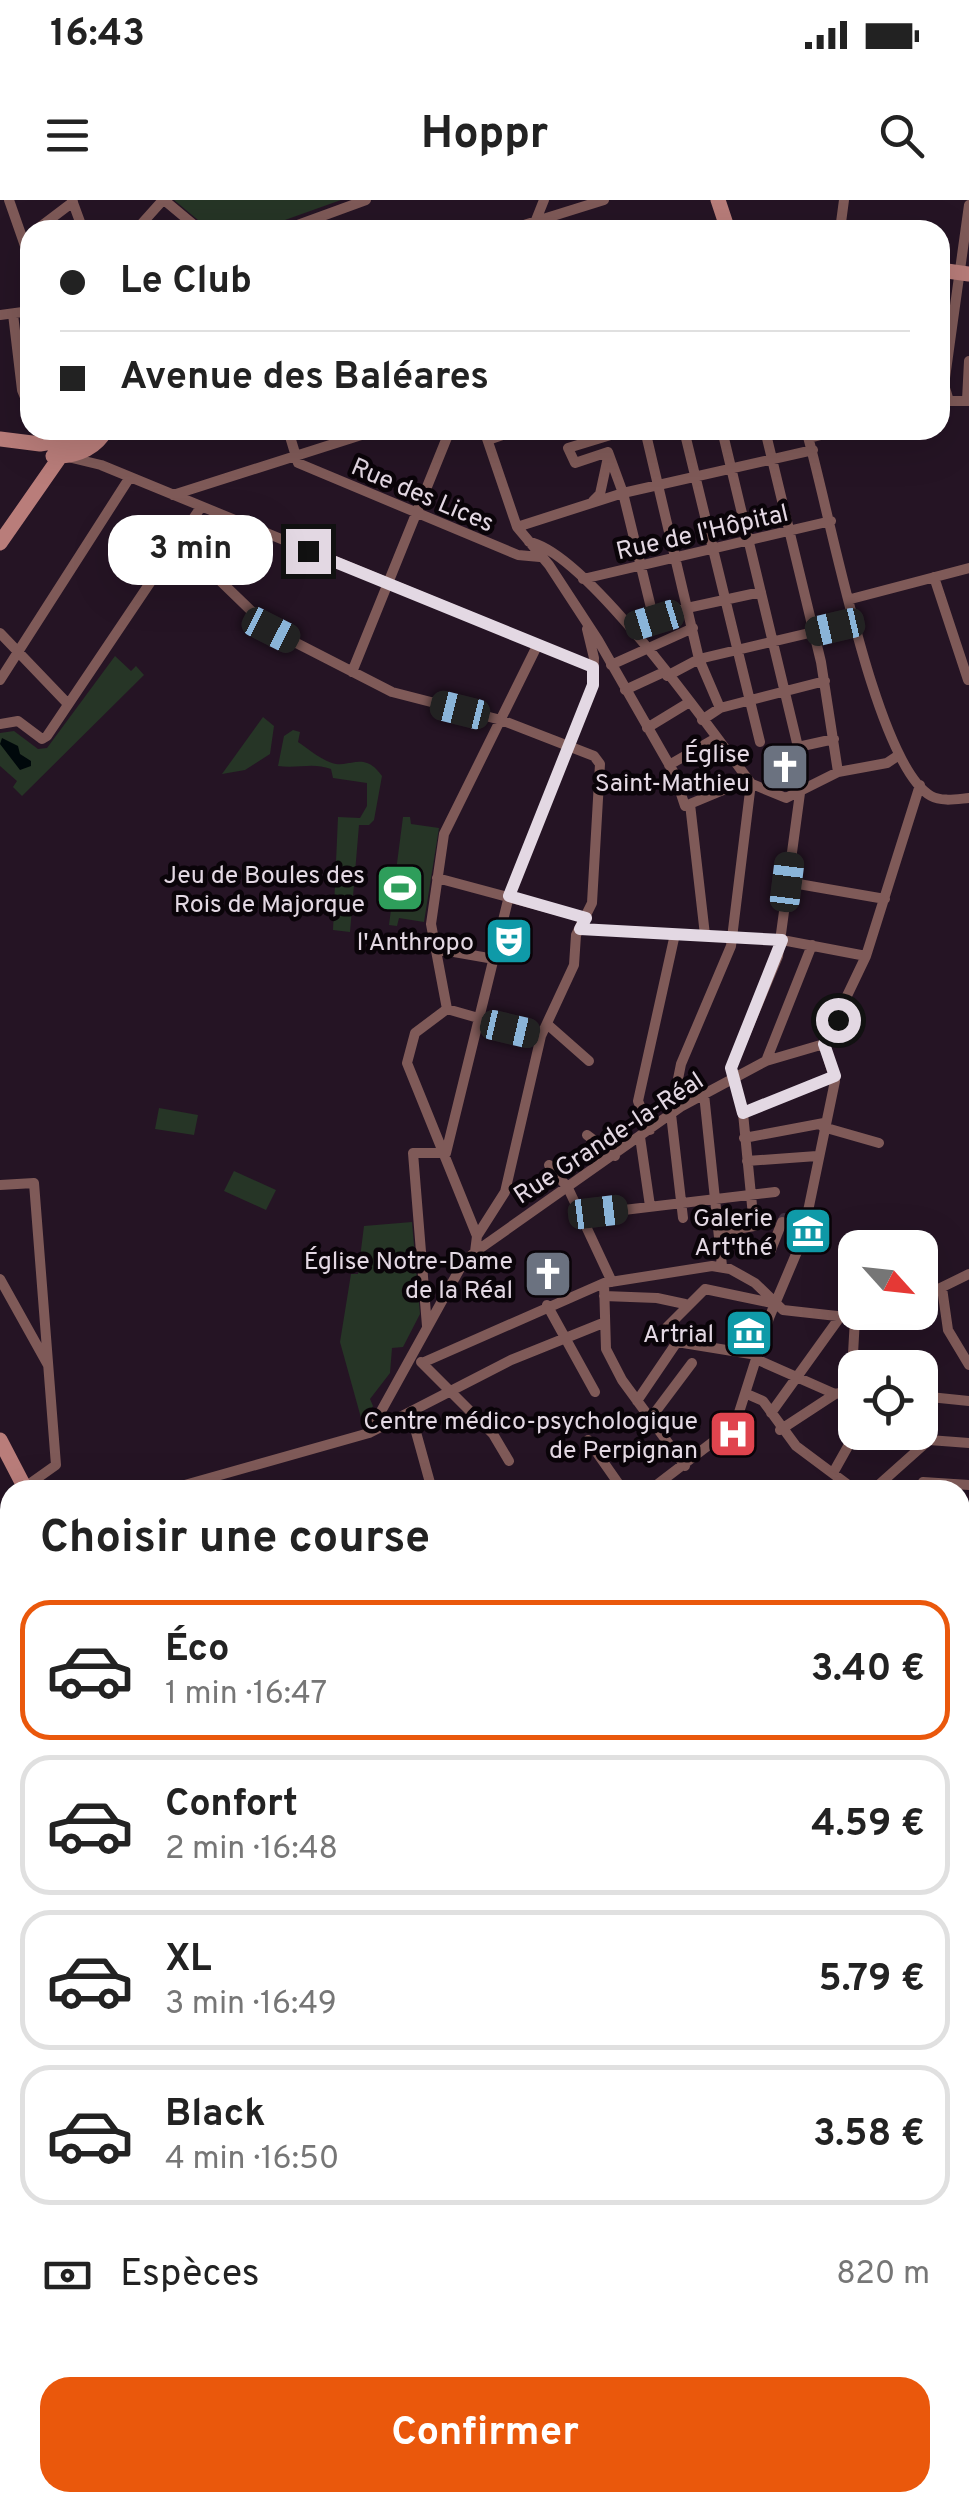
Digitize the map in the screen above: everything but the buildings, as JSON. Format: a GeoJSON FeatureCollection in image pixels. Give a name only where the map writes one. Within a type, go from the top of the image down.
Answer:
{"type":"FeatureCollection","features":[{"type":"Feature","properties":{"kind":"main road"},"geometry":{"type":"LineString","coordinates":[[0,439],[40,444],[60,440]]}},
{"type":"Feature","properties":{"kind":"main road"},"geometry":{"type":"LineString","coordinates":[[0,543],[56,456],[72,440]]}},
{"type":"Feature","properties":{"kind":"main road"},"geometry":{"type":"LineString","coordinates":[[0,448],[56,456],[99,440]]}},
{"type":"Feature","properties":{"kind":"main road"},"geometry":{"type":"LineString","coordinates":[[0,1440],[22,1480]]}},
{"type":"Feature","properties":{"kind":"street"},"geometry":{"type":"LineString","coordinates":[[9,200],[20,223]]}},
{"type":"Feature","properties":{"kind":"street"},"geometry":{"type":"LineString","coordinates":[[145,220],[164,200],[188,220]]}},
{"type":"Feature","properties":{"kind":"street"},"geometry":{"type":"LineString","coordinates":[[311,220],[366,200]]}},
{"type":"Feature","properties":{"kind":"street"},"geometry":{"type":"LineString","coordinates":[[550,220],[604,200]]}},
{"type":"Feature","properties":{"kind":"street"},"geometry":{"type":"LineString","coordinates":[[49,220],[73,201]]}},
{"type":"Feature","properties":{"kind":"street"},"geometry":{"type":"LineString","coordinates":[[950,330],[964,273],[969,205]]}},
{"type":"Feature","properties":{"kind":"street"},"geometry":{"type":"LineString","coordinates":[[0,315],[20,313]]}},
{"type":"Feature","properties":{"kind":"street"},"geometry":{"type":"LineString","coordinates":[[14,314],[20,371]]}},
{"type":"Feature","properties":{"kind":"street"},"geometry":{"type":"LineString","coordinates":[[968,401],[969,361]]}},
{"type":"Feature","properties":{"kind":"street"},"geometry":{"type":"LineString","coordinates":[[99,440],[101,465]]}},
{"type":"Feature","properties":{"kind":"street"},"geometry":{"type":"LineString","coordinates":[[291,440],[296,456]]}},
{"type":"Feature","properties":{"kind":"street"},"geometry":{"type":"LineString","coordinates":[[172,495],[346,440]]}},
{"type":"Feature","properties":{"kind":"street"},"geometry":{"type":"LineString","coordinates":[[352,672],[446,440]]}},
{"type":"Feature","properties":{"kind":"street"},"geometry":{"type":"LineString","coordinates":[[488,440],[517,527],[624,493],[813,450]]}},
{"type":"Feature","properties":{"kind":"street"},"geometry":{"type":"LineString","coordinates":[[593,440],[568,448],[576,463],[608,452]]}},
{"type":"Feature","properties":{"kind":"street"},"geometry":{"type":"LineString","coordinates":[[592,502],[607,474],[606,440]]}},
{"type":"Feature","properties":{"kind":"street"},"geometry":{"type":"LineString","coordinates":[[648,440],[699,659],[720,708]]}},
{"type":"Feature","properties":{"kind":"street"},"geometry":{"type":"LineString","coordinates":[[686,440],[760,742]]}},
{"type":"Feature","properties":{"kind":"street"},"geometry":{"type":"LineString","coordinates":[[725,440],[798,747],[834,739]]}},
{"type":"Feature","properties":{"kind":"street"},"geometry":{"type":"LineString","coordinates":[[768,440],[825,681],[838,772]]}},
{"type":"Feature","properties":{"kind":"street"},"geometry":{"type":"LineString","coordinates":[[810,440],[878,710],[899,755],[920,786],[940,800],[968,798]]}},
{"type":"Feature","properties":{"kind":"street"},"geometry":{"type":"LineString","coordinates":[[608,452],[624,493],[654,620]]}},
{"type":"Feature","properties":{"kind":"street"},"geometry":{"type":"LineString","coordinates":[[56,456],[101,465],[593,667]]}},
{"type":"Feature","properties":{"kind":"street","name":"Rue des Lices"},"geometry":{"type":"LineString","coordinates":[[296,456],[298,463],[416,514],[518,555],[540,557]]}},
{"type":"Feature","properties":{"kind":"street"},"geometry":{"type":"LineString","coordinates":[[0,680],[130,477]]}},
{"type":"Feature","properties":{"kind":"street"},"geometry":{"type":"LineString","coordinates":[[0,724],[18,721],[42,739],[202,507]]}},
{"type":"Feature","properties":{"kind":"street","name":"Rue de l'Hôpital"},"geometry":{"type":"LineString","coordinates":[[583,579],[831,522]]}},
{"type":"Feature","properties":{"kind":"street","name":"Rue des Lices"},"geometry":{"type":"LineString","coordinates":[[517,527],[599,643],[669,764],[688,805],[705,934]]}},
{"type":"Feature","properties":{"kind":"street"},"geometry":{"type":"LineString","coordinates":[[178,540],[271,630],[392,692],[501,720],[594,756],[600,764],[592,903],[583,923],[574,965],[542,1036],[505,1192],[477,1236],[475,1252],[463,1263],[369,1434]]}},
{"type":"Feature","properties":{"kind":"street"},"geometry":{"type":"LineString","coordinates":[[529,542],[545,545],[630,627],[751,783],[786,798],[838,772],[887,764],[899,755]]}},
{"type":"Feature","properties":{"kind":"street"},"geometry":{"type":"LineString","coordinates":[[851,599],[969,568]]}},
{"type":"Feature","properties":{"kind":"street"},"geometry":{"type":"LineString","coordinates":[[934,577],[968,680]]}},
{"type":"Feature","properties":{"kind":"street"},"geometry":{"type":"LineString","coordinates":[[630,627],[687,608],[761,592]]}},
{"type":"Feature","properties":{"kind":"street"},"geometry":{"type":"LineString","coordinates":[[625,690],[699,659],[856,622]]}},
{"type":"Feature","properties":{"kind":"street"},"geometry":{"type":"LineString","coordinates":[[446,1154],[509,896],[593,685],[586,628]]}},
{"type":"Feature","properties":{"kind":"street"},"geometry":{"type":"LineString","coordinates":[[611,665],[648,652],[693,628]]}},
{"type":"Feature","properties":{"kind":"street"},"geometry":{"type":"LineString","coordinates":[[0,633],[68,704]]}},
{"type":"Feature","properties":{"kind":"street"},"geometry":{"type":"LineString","coordinates":[[448,1009],[431,924],[444,834],[537,646]]}},
{"type":"Feature","properties":{"kind":"street"},"geometry":{"type":"LineString","coordinates":[[702,720],[720,708],[825,681]]}},
{"type":"Feature","properties":{"kind":"street"},"geometry":{"type":"LineString","coordinates":[[647,728],[688,704]]}},
{"type":"Feature","properties":{"kind":"street"},"geometry":{"type":"LineString","coordinates":[[669,764],[716,738]]}},
{"type":"Feature","properties":{"kind":"street"},"geometry":{"type":"LineString","coordinates":[[688,805],[751,783]]}},
{"type":"Feature","properties":{"kind":"street"},"geometry":{"type":"LineString","coordinates":[[682,1106],[677,1084],[681,1064],[731,938],[751,783]]}},
{"type":"Feature","properties":{"kind":"street"},"geometry":{"type":"LineString","coordinates":[[664,1480],[735,1425],[747,1394],[803,1222],[835,1076],[824,1044],[866,956],[920,786]]}},
{"type":"Feature","properties":{"kind":"street"},"geometry":{"type":"LineString","coordinates":[[720,1232],[754,1226],[743,1113],[731,1068],[782,940],[800,792]]}},
{"type":"Feature","properties":{"kind":"street"},"geometry":{"type":"LineString","coordinates":[[437,878],[509,896],[583,923],[675,934],[782,940],[866,956]]}},
{"type":"Feature","properties":{"kind":"street"},"geometry":{"type":"LineString","coordinates":[[787,882],[885,899]]}},
{"type":"Feature","properties":{"kind":"street"},"geometry":{"type":"LineString","coordinates":[[650,1206],[645,1133],[638,1100],[675,934]]}},
{"type":"Feature","properties":{"kind":"street"},"geometry":{"type":"LineString","coordinates":[[766,1062],[812,945]]}},
{"type":"Feature","properties":{"kind":"street"},"geometry":{"type":"LineString","coordinates":[[437,949],[494,959]]}},
{"type":"Feature","properties":{"kind":"street"},"geometry":{"type":"LineString","coordinates":[[448,1009],[478,1022],[542,1036]]}},
{"type":"Feature","properties":{"kind":"street"},"geometry":{"type":"LineString","coordinates":[[448,1009],[416,1033],[407,1063],[477,1236]]}},
{"type":"Feature","properties":{"kind":"street"},"geometry":{"type":"LineString","coordinates":[[547,1024],[588,1062]]}},
{"type":"Feature","properties":{"kind":"street","name":"Rue Grande-la-Réal"},"geometry":{"type":"LineString","coordinates":[[475,1252],[682,1106],[766,1062],[824,1044]]}},
{"type":"Feature","properties":{"kind":"street"},"geometry":{"type":"LineString","coordinates":[[743,1113],[835,1076]]}},
{"type":"Feature","properties":{"kind":"street"},"geometry":{"type":"LineString","coordinates":[[667,1328],[685,1304],[705,1288],[717,1266],[720,1232],[704,1094]]}},
{"type":"Feature","properties":{"kind":"street"},"geometry":{"type":"LineString","coordinates":[[672,1114],[684,1218]]}},
{"type":"Feature","properties":{"kind":"street"},"geometry":{"type":"LineString","coordinates":[[744,1138],[824,1125],[879,1142]]}},
{"type":"Feature","properties":{"kind":"street"},"geometry":{"type":"LineString","coordinates":[[588,1136],[615,1156]]}},
{"type":"Feature","properties":{"kind":"street"},"geometry":{"type":"LineString","coordinates":[[427,1326],[413,1153],[446,1154]]}},
{"type":"Feature","properties":{"kind":"street"},"geometry":{"type":"LineString","coordinates":[[746,1161],[817,1156]]}},
{"type":"Feature","properties":{"kind":"street"},"geometry":{"type":"LineString","coordinates":[[549,1166],[568,1188],[582,1215],[608,1282],[602,1323],[606,1349],[637,1401],[684,1466]]}},
{"type":"Feature","properties":{"kind":"street"},"geometry":{"type":"LineString","coordinates":[[0,1186],[34,1183],[56,1465],[36,1480]]}},
{"type":"Feature","properties":{"kind":"street"},"geometry":{"type":"LineString","coordinates":[[582,1215],[774,1192]]}},
{"type":"Feature","properties":{"kind":"street"},"geometry":{"type":"LineString","coordinates":[[771,1250],[782,1222]]}},
{"type":"Feature","properties":{"kind":"street"},"geometry":{"type":"LineString","coordinates":[[422,1363],[546,1305],[608,1282],[717,1266],[755,1283],[783,1310],[838,1317]]}},
{"type":"Feature","properties":{"kind":"street"},"geometry":{"type":"LineString","coordinates":[[938,1290],[969,1274]]}},
{"type":"Feature","properties":{"kind":"street"},"geometry":{"type":"LineString","coordinates":[[0,1279],[50,1370]]}},
{"type":"Feature","properties":{"kind":"street"},"geometry":{"type":"LineString","coordinates":[[705,1288],[775,1304]]}},
{"type":"Feature","properties":{"kind":"street"},"geometry":{"type":"LineString","coordinates":[[942,1288],[948,1330],[969,1365]]}},
{"type":"Feature","properties":{"kind":"street"},"geometry":{"type":"LineString","coordinates":[[604,1296],[657,1298],[685,1304]]}},
{"type":"Feature","properties":{"kind":"street"},"geometry":{"type":"LineString","coordinates":[[546,1305],[594,1392]]}},
{"type":"Feature","properties":{"kind":"street"},"geometry":{"type":"LineString","coordinates":[[770,1414],[838,1320]]}},
{"type":"Feature","properties":{"kind":"street"},"geometry":{"type":"LineString","coordinates":[[219,1480],[369,1434],[511,1360],[602,1323]]}},
{"type":"Feature","properties":{"kind":"street"},"geometry":{"type":"LineString","coordinates":[[637,1401],[677,1342],[756,1357],[835,1394]]}},
{"type":"Feature","properties":{"kind":"street"},"geometry":{"type":"LineString","coordinates":[[412,1353],[492,1434],[509,1462]]}},
{"type":"Feature","properties":{"kind":"street"},"geometry":{"type":"LineString","coordinates":[[650,1419],[692,1362]]}},
{"type":"Feature","properties":{"kind":"street"},"geometry":{"type":"LineString","coordinates":[[780,1430],[838,1393]]}},
{"type":"Feature","properties":{"kind":"street"},"geometry":{"type":"LineString","coordinates":[[747,1394],[763,1401],[780,1430],[842,1480]]}},
{"type":"Feature","properties":{"kind":"street"},"geometry":{"type":"LineString","coordinates":[[938,1398],[969,1401]]}},
{"type":"Feature","properties":{"kind":"street"},"geometry":{"type":"LineString","coordinates":[[411,1414],[429,1480]]}},
{"type":"Feature","properties":{"kind":"street"},"geometry":{"type":"LineString","coordinates":[[588,1440],[616,1480]]}},
{"type":"Feature","properties":{"kind":"street"},"geometry":{"type":"LineString","coordinates":[[938,1441],[969,1443]]}},
{"type":"Feature","properties":{"kind":"street"},"geometry":{"type":"LineString","coordinates":[[833,1473],[846,1450]]}},
{"type":"Feature","properties":{"kind":"street"},"geometry":{"type":"LineString","coordinates":[[884,1480],[918,1450]]}},
{"type":"Feature","properties":{"kind":"green space"},"geometry":{"type":"Polygon","coordinates":[[[174,200],[341,200],[285,220],[198,220],[174,200]]]}},
{"type":"Feature","properties":{"kind":"green space"},"geometry":{"type":"Polygon","coordinates":[[[115,656],[131,671],[136,666],[144,675],[22,796],[13,787],[17,781],[0,766],[0,733],[14,731],[38,749],[47,748],[115,656]]]}},
{"type":"Feature","properties":{"kind":"green space"},"geometry":{"type":"Polygon","coordinates":[[[263,717],[274,726],[270,754],[245,770],[222,774],[263,717]]]}},
{"type":"Feature","properties":{"kind":"green space"},"geometry":{"type":"Polygon","coordinates":[[[293,730],[300,732],[298,742],[326,761],[364,762],[382,776],[374,820],[369,825],[359,825],[350,932],[333,930],[338,817],[360,818],[367,806],[367,783],[333,778],[331,769],[324,767],[278,766],[284,736],[293,730]]]}},
{"type":"Feature","properties":{"kind":"green space"},"geometry":{"type":"Polygon","coordinates":[[[403,817],[410,817],[411,824],[439,828],[424,922],[399,918],[397,926],[389,925],[403,817]]]}},
{"type":"Feature","properties":{"kind":"green space"},"geometry":{"type":"Polygon","coordinates":[[[159,1108],[198,1115],[194,1135],[155,1129],[159,1108]]]}},
{"type":"Feature","properties":{"kind":"green space"},"geometry":{"type":"Polygon","coordinates":[[[234,1171],[276,1190],[266,1210],[224,1191],[234,1171]]]}},
{"type":"Feature","properties":{"kind":"green space"},"geometry":{"type":"Polygon","coordinates":[[[412,1222],[420,1314],[403,1347],[392,1348],[390,1373],[370,1399],[373,1406],[363,1425],[340,1342],[351,1274],[358,1274],[364,1226],[412,1222]]]}},
{"type":"Feature","properties":{"kind":"shaded area"},"geometry":{"type":"Polygon","coordinates":[[[2,738],[18,746],[31,766],[20,770],[0,744],[2,738]]]}},
{"type":"Feature","properties":{"kind":"tunnel"},"geometry":{"type":"LineString","coordinates":[[782,1222],[784,1218],[801,1222]]}},
{"type":"Feature","properties":{"kind":"place","name":"Église Saint-Mathieu"},"geometry":{"type":"Point","coordinates":[785,767]}},
{"type":"Feature","properties":{"kind":"place","name":"Jeu de Boules des Rois de Majorque"},"geometry":{"type":"Point","coordinates":[400,888]}},
{"type":"Feature","properties":{"kind":"place","name":"l'Anthropo"},"geometry":{"type":"Point","coordinates":[509,941]}},
{"type":"Feature","properties":{"kind":"place","name":"Galerie Art'thé"},"geometry":{"type":"Point","coordinates":[808,1231]}},
{"type":"Feature","properties":{"kind":"place","name":"Église Notre-Dame de la Réal"},"geometry":{"type":"Point","coordinates":[548,1274]}},
{"type":"Feature","properties":{"kind":"place","name":"Artrial"},"geometry":{"type":"Point","coordinates":[749,1333]}},
{"type":"Feature","properties":{"kind":"place","name":"Centre médico-psychologique de Perpignan"},"geometry":{"type":"Point","coordinates":[733,1434]}},
{"type":"Feature","properties":{"kind":"route"},"geometry":{"type":"LineString","coordinates":[[308,551],[593,667],[593,685],[509,896],[586,918],[580,929],[782,940],[731,1068],[743,1113],[835,1076],[831,1055],[824,1044],[838,1020]]}}]}
